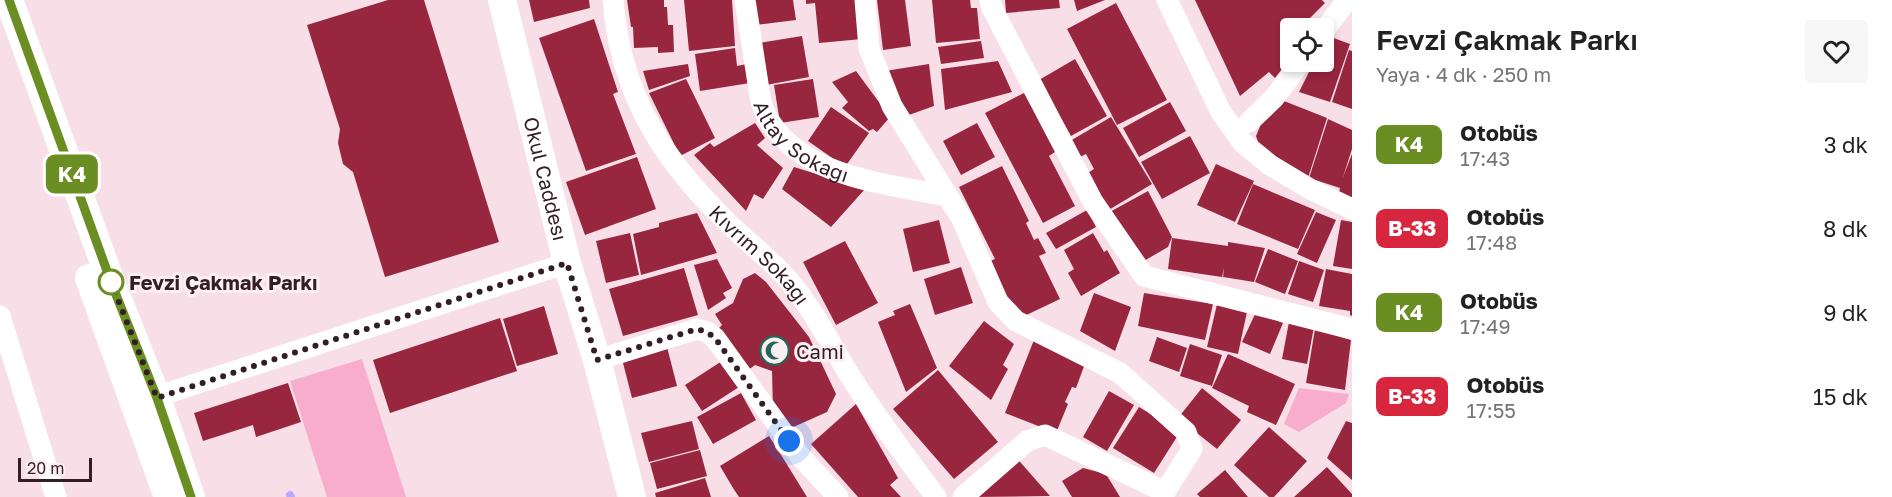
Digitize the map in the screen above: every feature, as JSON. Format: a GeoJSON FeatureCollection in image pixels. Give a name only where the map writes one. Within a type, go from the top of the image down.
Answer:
{"type":"FeatureCollection","features":[{"type":"Feature","properties":{"kind":"main road"},"geometry":{"type":"LineString","coordinates":[[9,0],[111,282],[145,401],[168,497]]}},
{"type":"Feature","properties":{"kind":"main road","name":"Okul Caddesı"},"geometry":{"type":"LineString","coordinates":[[502,0],[567,263],[597,360],[632,497]]}},
{"type":"Feature","properties":{"kind":"main road"},"geometry":{"type":"LineString","coordinates":[[0,28],[145,401],[191,497]]}},
{"type":"Feature","properties":{"kind":"street","name":"Kıvrım Sokağı"},"geometry":{"type":"LineString","coordinates":[[613,0],[615,31],[625,69],[639,103],[660,143],[693,187],[790,282],[814,315],[848,372],[936,497]]}},
{"type":"Feature","properties":{"kind":"street","name":"Altay Sokağı"},"geometry":{"type":"LineString","coordinates":[[745,0],[764,112],[786,140],[802,154],[829,169],[947,196]]}},
{"type":"Feature","properties":{"kind":"street"},"geometry":{"type":"LineString","coordinates":[[865,0],[869,48],[892,106],[962,219],[998,302],[1016,321],[1120,373],[1186,432],[1192,448],[1162,494],[1045,435],[1027,441],[963,497]]}},
{"type":"Feature","properties":{"kind":"street"},"geometry":{"type":"LineString","coordinates":[[990,0],[992,8],[1093,202],[1144,276],[1352,329]]}},
{"type":"Feature","properties":{"kind":"street"},"geometry":{"type":"LineString","coordinates":[[1167,0],[1221,112],[1243,143],[1270,165],[1352,209]]}},
{"type":"Feature","properties":{"kind":"street"},"geometry":{"type":"LineString","coordinates":[[1334,19],[1346,5]]}},
{"type":"Feature","properties":{"kind":"street"},"geometry":{"type":"LineString","coordinates":[[1249,122],[1274,98],[1294,72]]}},
{"type":"Feature","properties":{"kind":"street"},"geometry":{"type":"LineString","coordinates":[[145,401],[567,263]]}},
{"type":"Feature","properties":{"kind":"street"},"geometry":{"type":"LineString","coordinates":[[0,316],[56,497]]}},
{"type":"Feature","properties":{"kind":"street"},"geometry":{"type":"LineString","coordinates":[[597,360],[697,329],[707,332],[715,338],[800,456],[838,497]]}},
{"type":"Feature","properties":{"kind":"shaded area"},"geometry":{"type":"Polygon","coordinates":[[[362,359],[406,497],[327,497],[290,381],[362,359]]]}},
{"type":"Feature","properties":{"kind":"shaded area"},"geometry":{"type":"Polygon","coordinates":[[[1299,388],[1349,394],[1346,403],[1299,432],[1284,424],[1299,388]]]}},
{"type":"Feature","properties":{"kind":"building"},"geometry":{"type":"Polygon","coordinates":[[[388,0],[424,0],[499,242],[385,277],[353,172],[343,164],[338,143],[340,129],[307,25],[388,0]]]}},
{"type":"Feature","properties":{"kind":"building"},"geometry":{"type":"Polygon","coordinates":[[[529,0],[589,0],[590,8],[534,22],[529,0]]]}},
{"type":"Feature","properties":{"kind":"building"},"geometry":{"type":"Polygon","coordinates":[[[627,0],[664,0],[664,7],[667,7],[668,25],[673,25],[674,52],[658,53],[658,47],[634,48],[633,27],[631,27],[627,0]]]}},
{"type":"Feature","properties":{"kind":"building"},"geometry":{"type":"Polygon","coordinates":[[[684,0],[732,0],[735,46],[689,51],[684,0]]]}},
{"type":"Feature","properties":{"kind":"building"},"geometry":{"type":"Polygon","coordinates":[[[752,0],[793,0],[796,20],[755,25],[752,0]]]}},
{"type":"Feature","properties":{"kind":"building"},"geometry":{"type":"Polygon","coordinates":[[[806,0],[858,0],[862,39],[819,43],[815,3],[806,4],[806,0]]]}},
{"type":"Feature","properties":{"kind":"building"},"geometry":{"type":"Polygon","coordinates":[[[877,0],[905,0],[911,46],[883,50],[877,0]]]}},
{"type":"Feature","properties":{"kind":"building"},"geometry":{"type":"Polygon","coordinates":[[[932,0],[970,0],[971,8],[977,8],[980,39],[936,43],[932,0]]]}},
{"type":"Feature","properties":{"kind":"building"},"geometry":{"type":"Polygon","coordinates":[[[1005,0],[1059,0],[1060,8],[1006,13],[1005,0]]]}},
{"type":"Feature","properties":{"kind":"building"},"geometry":{"type":"Polygon","coordinates":[[[1074,0],[1105,0],[1077,11],[1074,0]]]}},
{"type":"Feature","properties":{"kind":"building"},"geometry":{"type":"Polygon","coordinates":[[[1195,0],[1322,0],[1325,3],[1310,18],[1280,18],[1280,72],[1275,78],[1269,72],[1240,96],[1195,0]]]}},
{"type":"Feature","properties":{"kind":"building"},"geometry":{"type":"Polygon","coordinates":[[[1116,3],[1167,100],[1117,125],[1067,29],[1116,3]]]}},
{"type":"Feature","properties":{"kind":"building"},"geometry":{"type":"Polygon","coordinates":[[[594,19],[618,92],[613,94],[636,154],[586,171],[539,38],[594,19]]]}},
{"type":"Feature","properties":{"kind":"building"},"geometry":{"type":"Polygon","coordinates":[[[802,36],[809,77],[766,85],[759,43],[802,36]]]}},
{"type":"Feature","properties":{"kind":"building"},"geometry":{"type":"Polygon","coordinates":[[[1334,38],[1350,44],[1330,102],[1299,92],[1309,72],[1334,72],[1334,38]]]}},
{"type":"Feature","properties":{"kind":"building"},"geometry":{"type":"Polygon","coordinates":[[[981,41],[984,58],[941,64],[938,47],[981,41]]]}},
{"type":"Feature","properties":{"kind":"building"},"geometry":{"type":"Polygon","coordinates":[[[735,48],[737,66],[747,64],[750,83],[700,91],[695,54],[735,48]]]}},
{"type":"Feature","properties":{"kind":"building"},"geometry":{"type":"Polygon","coordinates":[[[1349,50],[1352,51],[1352,109],[1332,102],[1349,50]]]}},
{"type":"Feature","properties":{"kind":"building"},"geometry":{"type":"Polygon","coordinates":[[[1075,59],[1107,116],[1071,136],[1039,80],[1075,59]]]}},
{"type":"Feature","properties":{"kind":"building"},"geometry":{"type":"Polygon","coordinates":[[[998,61],[1012,92],[945,110],[941,69],[998,61]]]}},
{"type":"Feature","properties":{"kind":"building"},"geometry":{"type":"Polygon","coordinates":[[[688,64],[690,76],[649,90],[643,71],[688,64]]]}},
{"type":"Feature","properties":{"kind":"building"},"geometry":{"type":"Polygon","coordinates":[[[929,64],[934,106],[906,116],[885,71],[929,64]]]}},
{"type":"Feature","properties":{"kind":"building"},"geometry":{"type":"Polygon","coordinates":[[[856,71],[890,117],[877,132],[873,129],[869,131],[842,108],[848,102],[832,82],[856,71]]]}},
{"type":"Feature","properties":{"kind":"building"},"geometry":{"type":"Polygon","coordinates":[[[686,79],[715,138],[680,156],[649,93],[686,79]]]}},
{"type":"Feature","properties":{"kind":"building"},"geometry":{"type":"Polygon","coordinates":[[[813,79],[819,117],[780,123],[774,85],[813,79]]]}},
{"type":"Feature","properties":{"kind":"building"},"geometry":{"type":"Polygon","coordinates":[[[1024,93],[1055,152],[1049,156],[1075,206],[1043,223],[985,113],[1024,93]]]}},
{"type":"Feature","properties":{"kind":"building"},"geometry":{"type":"Polygon","coordinates":[[[1284,101],[1327,118],[1308,178],[1261,151],[1256,136],[1261,124],[1284,101]]]}},
{"type":"Feature","properties":{"kind":"building"},"geometry":{"type":"Polygon","coordinates":[[[1170,102],[1186,131],[1139,157],[1123,128],[1170,102]]]}},
{"type":"Feature","properties":{"kind":"building"},"geometry":{"type":"Polygon","coordinates":[[[831,107],[869,133],[845,167],[808,141],[831,107]]]}},
{"type":"Feature","properties":{"kind":"building"},"geometry":{"type":"Polygon","coordinates":[[[1111,117],[1152,184],[1107,211],[1086,174],[1094,169],[1086,154],[1080,157],[1070,141],[1111,117]]]}},
{"type":"Feature","properties":{"kind":"building"},"geometry":{"type":"Polygon","coordinates":[[[1328,119],[1352,130],[1352,149],[1343,177],[1352,154],[1352,198],[1339,193],[1340,188],[1309,178],[1328,119]]]}},
{"type":"Feature","properties":{"kind":"building"},"geometry":{"type":"Polygon","coordinates":[[[755,123],[765,138],[757,145],[783,168],[763,199],[754,194],[746,211],[694,155],[710,143],[714,147],[755,123]]]}},
{"type":"Feature","properties":{"kind":"building"},"geometry":{"type":"Polygon","coordinates":[[[977,123],[995,157],[961,175],[943,141],[977,123]]]}},
{"type":"Feature","properties":{"kind":"building"},"geometry":{"type":"Polygon","coordinates":[[[1190,136],[1210,173],[1162,199],[1141,162],[1190,136]]]}},
{"type":"Feature","properties":{"kind":"building"},"geometry":{"type":"Polygon","coordinates":[[[637,157],[656,209],[585,235],[566,182],[637,157]]]}},
{"type":"Feature","properties":{"kind":"building"},"geometry":{"type":"Polygon","coordinates":[[[1216,164],[1254,181],[1235,222],[1197,205],[1216,164]]]}},
{"type":"Feature","properties":{"kind":"building"},"geometry":{"type":"Polygon","coordinates":[[[1002,166],[1029,221],[1026,223],[1034,240],[1038,238],[1046,253],[1039,256],[1060,299],[1018,319],[990,261],[995,259],[959,187],[1002,166]]]}},
{"type":"Feature","properties":{"kind":"building"},"geometry":{"type":"Polygon","coordinates":[[[794,167],[865,189],[831,227],[782,189],[794,167]]]}},
{"type":"Feature","properties":{"kind":"building"},"geometry":{"type":"Polygon","coordinates":[[[1253,184],[1315,210],[1298,249],[1237,224],[1253,184]]]}},
{"type":"Feature","properties":{"kind":"building"},"geometry":{"type":"Polygon","coordinates":[[[1148,191],[1172,237],[1168,247],[1137,265],[1108,213],[1148,191]]]}},
{"type":"Feature","properties":{"kind":"building"},"geometry":{"type":"Polygon","coordinates":[[[1087,210],[1096,227],[1056,249],[1046,233],[1087,210]]]}},
{"type":"Feature","properties":{"kind":"building"},"geometry":{"type":"Polygon","coordinates":[[[1316,212],[1336,220],[1317,263],[1297,254],[1316,212]]]}},
{"type":"Feature","properties":{"kind":"building"},"geometry":{"type":"Polygon","coordinates":[[[697,213],[717,253],[641,275],[633,234],[659,227],[659,223],[697,213]]]}},
{"type":"Feature","properties":{"kind":"building"},"geometry":{"type":"Polygon","coordinates":[[[939,220],[950,263],[913,272],[903,229],[939,220]]]}},
{"type":"Feature","properties":{"kind":"building"},"geometry":{"type":"Polygon","coordinates":[[[1341,220],[1352,222],[1352,269],[1333,266],[1341,220]]]}},
{"type":"Feature","properties":{"kind":"building"},"geometry":{"type":"Polygon","coordinates":[[[630,233],[639,275],[606,283],[596,241],[630,233]]]}},
{"type":"Feature","properties":{"kind":"building"},"geometry":{"type":"Polygon","coordinates":[[[1093,233],[1104,252],[1107,250],[1120,273],[1081,296],[1068,273],[1074,269],[1064,250],[1093,233]]]}},
{"type":"Feature","properties":{"kind":"building"},"geometry":{"type":"Polygon","coordinates":[[[1172,238],[1228,246],[1228,242],[1265,248],[1254,282],[1223,277],[1224,268],[1222,277],[1168,269],[1172,238]]]}},
{"type":"Feature","properties":{"kind":"building"},"geometry":{"type":"Polygon","coordinates":[[[845,241],[878,303],[836,325],[803,262],[845,241]]]}},
{"type":"Feature","properties":{"kind":"building"},"geometry":{"type":"Polygon","coordinates":[[[1268,249],[1298,261],[1285,294],[1255,282],[1268,249]]]}},
{"type":"Feature","properties":{"kind":"building"},"geometry":{"type":"Polygon","coordinates":[[[717,259],[732,288],[723,293],[726,298],[708,310],[694,265],[717,259]]]}},
{"type":"Feature","properties":{"kind":"building"},"geometry":{"type":"Polygon","coordinates":[[[1299,261],[1324,270],[1313,302],[1288,294],[1299,261]]]}},
{"type":"Feature","properties":{"kind":"building"},"geometry":{"type":"Polygon","coordinates":[[[961,267],[973,303],[935,315],[924,279],[961,267]]]}},
{"type":"Feature","properties":{"kind":"building"},"geometry":{"type":"Polygon","coordinates":[[[684,268],[698,315],[623,336],[609,289],[684,268]]]}},
{"type":"Feature","properties":{"kind":"building"},"geometry":{"type":"Polygon","coordinates":[[[1326,269],[1352,274],[1352,316],[1350,311],[1319,306],[1326,269]]]}},
{"type":"Feature","properties":{"kind":"building","name":"Cami"},"geometry":{"type":"Polygon","coordinates":[[[755,273],[766,282],[809,337],[836,394],[827,412],[789,429],[773,412],[772,371],[755,365],[747,371],[719,328],[722,325],[715,314],[733,303],[743,279],[755,273]]]}},
{"type":"Feature","properties":{"kind":"building"},"geometry":{"type":"Polygon","coordinates":[[[1094,293],[1131,307],[1115,351],[1080,331],[1094,293]]]}},
{"type":"Feature","properties":{"kind":"building"},"geometry":{"type":"Polygon","coordinates":[[[1144,293],[1213,304],[1205,340],[1138,326],[1144,293]]]}},
{"type":"Feature","properties":{"kind":"building"},"geometry":{"type":"Polygon","coordinates":[[[1218,300],[1248,307],[1238,354],[1207,347],[1218,300]]]}},
{"type":"Feature","properties":{"kind":"building"},"geometry":{"type":"Polygon","coordinates":[[[910,304],[937,368],[906,392],[878,322],[895,315],[893,311],[910,304]]]}},
{"type":"Feature","properties":{"kind":"building"},"geometry":{"type":"Polygon","coordinates":[[[544,306],[558,354],[517,366],[503,319],[544,306]]]}},
{"type":"Feature","properties":{"kind":"building"},"geometry":{"type":"Polygon","coordinates":[[[1256,312],[1283,323],[1270,354],[1242,342],[1256,312]]]}},
{"type":"Feature","properties":{"kind":"building"},"geometry":{"type":"Polygon","coordinates":[[[500,318],[517,371],[390,413],[373,360],[500,318]]]}},
{"type":"Feature","properties":{"kind":"building"},"geometry":{"type":"Polygon","coordinates":[[[984,321],[1014,344],[1003,365],[1008,369],[991,400],[949,366],[984,321]]]}},
{"type":"Feature","properties":{"kind":"building"},"geometry":{"type":"Polygon","coordinates":[[[1289,322],[1314,327],[1307,364],[1282,359],[1289,322]]]}},
{"type":"Feature","properties":{"kind":"building"},"geometry":{"type":"Polygon","coordinates":[[[1315,329],[1351,340],[1345,390],[1306,383],[1315,329]]]}},
{"type":"Feature","properties":{"kind":"building"},"geometry":{"type":"Polygon","coordinates":[[[1157,337],[1187,348],[1179,372],[1149,361],[1157,337]]]}},
{"type":"Feature","properties":{"kind":"building"},"geometry":{"type":"Polygon","coordinates":[[[1034,340],[1086,361],[1076,388],[1072,387],[1065,402],[1068,404],[1056,433],[1005,413],[1034,340]]]}},
{"type":"Feature","properties":{"kind":"building"},"geometry":{"type":"Polygon","coordinates":[[[1190,344],[1222,355],[1212,386],[1180,376],[1190,344]]]}},
{"type":"Feature","properties":{"kind":"building"},"geometry":{"type":"Polygon","coordinates":[[[667,347],[677,386],[632,398],[622,359],[667,347]]]}},
{"type":"Feature","properties":{"kind":"building"},"geometry":{"type":"Polygon","coordinates":[[[1228,354],[1295,384],[1276,425],[1247,412],[1249,406],[1212,388],[1228,354]]]}},
{"type":"Feature","properties":{"kind":"building"},"geometry":{"type":"Polygon","coordinates":[[[722,361],[739,387],[702,411],[685,385],[722,361]]]}},
{"type":"Feature","properties":{"kind":"building"},"geometry":{"type":"Polygon","coordinates":[[[938,370],[998,442],[954,479],[893,409],[938,370]]]}},
{"type":"Feature","properties":{"kind":"building"},"geometry":{"type":"Polygon","coordinates":[[[288,383],[301,422],[256,437],[253,425],[203,441],[194,413],[288,383]]]}},
{"type":"Feature","properties":{"kind":"building"},"geometry":{"type":"Polygon","coordinates":[[[1202,388],[1241,420],[1217,449],[1178,418],[1202,388]]]}},
{"type":"Feature","properties":{"kind":"building"},"geometry":{"type":"Polygon","coordinates":[[[1109,391],[1134,405],[1107,451],[1083,437],[1109,391]]]}},
{"type":"Feature","properties":{"kind":"building"},"geometry":{"type":"Polygon","coordinates":[[[741,393],[756,420],[713,444],[697,417],[741,393]]]}},
{"type":"Feature","properties":{"kind":"building"},"geometry":{"type":"Polygon","coordinates":[[[856,404],[898,478],[890,485],[901,497],[858,497],[811,444],[856,404]]]}},
{"type":"Feature","properties":{"kind":"building"},"geometry":{"type":"Polygon","coordinates":[[[1139,407],[1180,432],[1154,473],[1113,448],[1139,407]]]}},
{"type":"Feature","properties":{"kind":"building"},"geometry":{"type":"Polygon","coordinates":[[[692,421],[699,449],[649,462],[641,433],[692,421]]]}},
{"type":"Feature","properties":{"kind":"building"},"geometry":{"type":"Polygon","coordinates":[[[1346,421],[1352,423],[1352,480],[1327,458],[1346,421]]]}},
{"type":"Feature","properties":{"kind":"building"},"geometry":{"type":"Polygon","coordinates":[[[1269,427],[1307,461],[1274,497],[1269,497],[1234,465],[1269,427]]]}},
{"type":"Feature","properties":{"kind":"building"},"geometry":{"type":"Polygon","coordinates":[[[769,436],[807,497],[739,497],[733,488],[720,466],[769,436]]]}},
{"type":"Feature","properties":{"kind":"building"},"geometry":{"type":"Polygon","coordinates":[[[700,450],[707,476],[657,489],[650,463],[700,450]]]}},
{"type":"Feature","properties":{"kind":"building"},"geometry":{"type":"Polygon","coordinates":[[[1015,456],[1050,496],[974,497],[1015,456]]]}},
{"type":"Feature","properties":{"kind":"building"},"geometry":{"type":"Polygon","coordinates":[[[1327,467],[1352,494],[1352,497],[1294,497],[1327,467]]]}},
{"type":"Feature","properties":{"kind":"building"},"geometry":{"type":"Polygon","coordinates":[[[1083,468],[1106,474],[1120,497],[1072,497],[1062,481],[1083,468]]]}},
{"type":"Feature","properties":{"kind":"building"},"geometry":{"type":"Polygon","coordinates":[[[1225,470],[1248,497],[1200,497],[1197,494],[1225,470]]]}},
{"type":"Feature","properties":{"kind":"building"},"geometry":{"type":"Polygon","coordinates":[[[705,478],[711,497],[656,497],[655,493],[705,478]]]}},
{"type":"Feature","properties":{"kind":"bus line","name":"K4"},"geometry":{"type":"LineString","coordinates":[[9,0],[111,282],[157,398],[191,497]]}},
{"type":"Feature","properties":{"kind":"place","name":"Fevzi Çakmak Parkı"},"geometry":{"type":"Point","coordinates":[111,282]}},
{"type":"Feature","properties":{"kind":"place","name":"Cami"},"geometry":{"type":"Point","coordinates":[775,351]}},
{"type":"Feature","properties":{"kind":"route"},"geometry":{"type":"LineString","coordinates":[[111,282],[157,398],[567,263],[597,360],[697,329],[707,332],[715,338],[789,441]]}}]}
